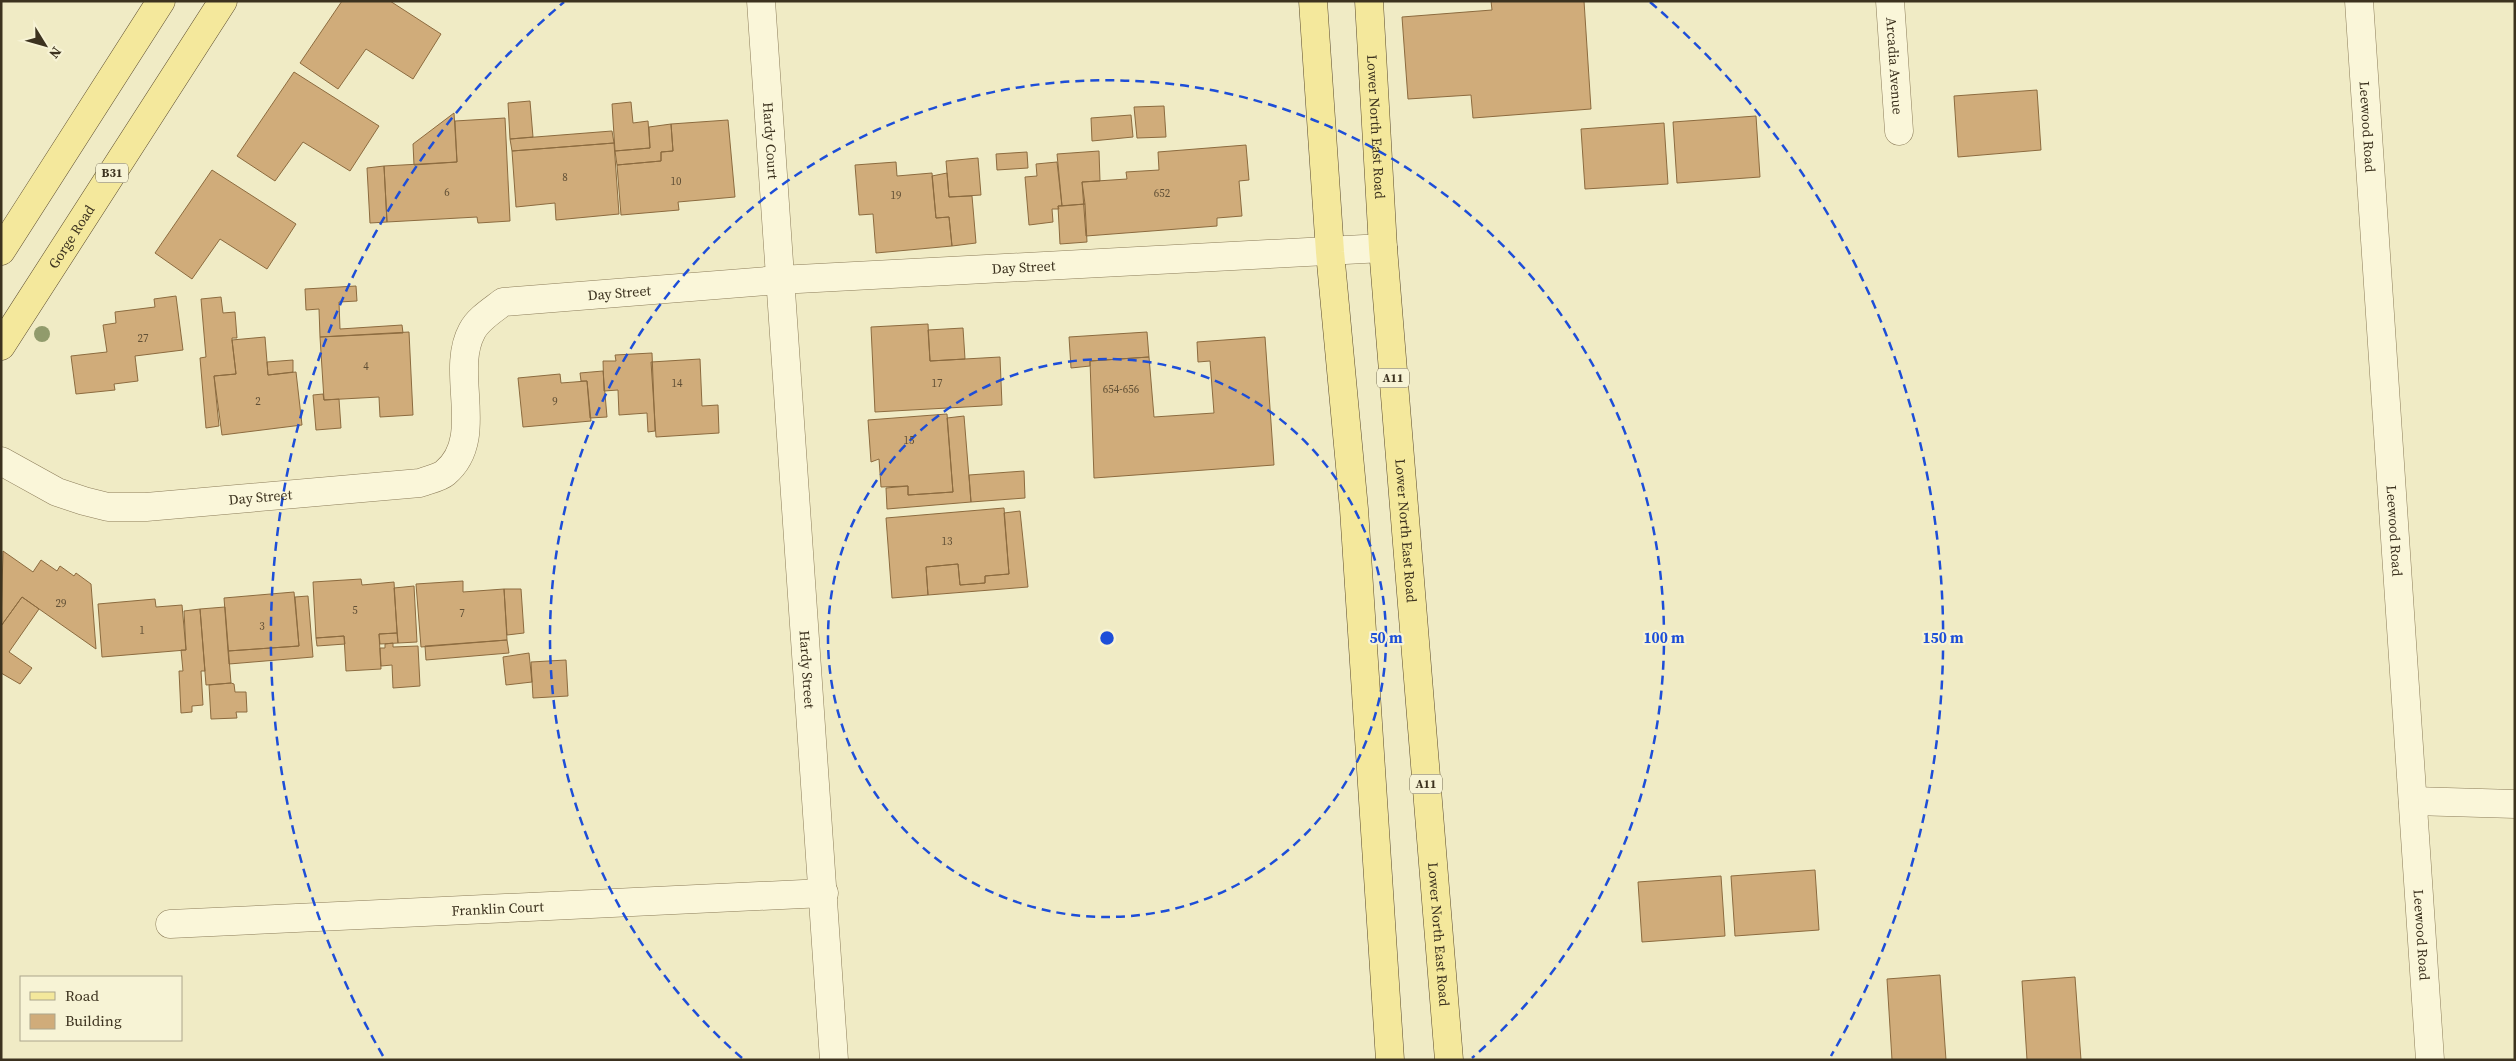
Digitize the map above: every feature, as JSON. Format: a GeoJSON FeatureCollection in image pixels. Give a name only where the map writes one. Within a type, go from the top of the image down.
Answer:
{"type":"FeatureCollection","features":[{"type":"Feature","properties":{"kind":"main road"},"geometry":{"type":"LineString","coordinates":[[1,252],[162,1]]}},
{"type":"Feature","properties":{"kind":"main road","name":"Gorge Road"},"geometry":{"type":"LineString","coordinates":[[1,346],[223,1]]}},
{"type":"Feature","properties":{"kind":"main road"},"geometry":{"type":"LineString","coordinates":[[1313,1],[1330,252],[1355,519],[1390,1060]]}},
{"type":"Feature","properties":{"kind":"main road","name":"Lower North East Road"},"geometry":{"type":"LineString","coordinates":[[1369,1],[1383,248],[1449,1060]]}},
{"type":"Feature","properties":{"kind":"street","name":"Hardy Court"},"geometry":{"type":"LineString","coordinates":[[761,1],[779,280]]}},
{"type":"Feature","properties":{"kind":"street","name":"Arcadia Avenue"},"geometry":{"type":"LineString","coordinates":[[1890,1],[1899,131]]}},
{"type":"Feature","properties":{"kind":"street","name":"Leewood Road"},"geometry":{"type":"LineString","coordinates":[[2359,1],[2430,1060]]}},
{"type":"Feature","properties":{"kind":"street","name":"Day Street"},"geometry":{"type":"LineString","coordinates":[[1,461],[57,492],[108,508],[146,507],[420,483],[444,474],[455,460],[462,446],[465,427],[467,343],[473,329],[503,302],[779,280],[1383,248]]}},
{"type":"Feature","properties":{"kind":"street","name":"Hardy Street"},"geometry":{"type":"LineString","coordinates":[[779,280],[824,893],[834,1060]]}},
{"type":"Feature","properties":{"kind":"street"},"geometry":{"type":"LineString","coordinates":[[2413,802],[2515,804]]}},
{"type":"Feature","properties":{"kind":"street","name":"Franklin Court"},"geometry":{"type":"LineString","coordinates":[[170,924],[824,893]]}},
{"type":"Feature","properties":{"kind":"building"},"geometry":{"type":"Polygon","coordinates":[[[342,1],[390,1],[441,34],[413,79],[366,49],[338,89],[300,63],[342,1]]]}},
{"type":"Feature","properties":{"kind":"building"},"geometry":{"type":"Polygon","coordinates":[[[1491,1],[1584,1],[1591,109],[1473,118],[1471,95],[1408,99],[1402,17],[1492,10],[1491,1]]]}},
{"type":"Feature","properties":{"kind":"building"},"geometry":{"type":"Polygon","coordinates":[[[294,72],[379,126],[350,171],[303,142],[275,181],[237,156],[294,72]]]}},
{"type":"Feature","properties":{"kind":"building"},"geometry":{"type":"Polygon","coordinates":[[[2037,90],[2041,150],[1958,157],[1954,96],[2037,90]]]}},
{"type":"Feature","properties":{"kind":"building"},"geometry":{"type":"Polygon","coordinates":[[[530,101],[533,137],[510,139],[508,103],[530,101]]]}},
{"type":"Feature","properties":{"kind":"building"},"geometry":{"type":"Polygon","coordinates":[[[631,102],[633,123],[648,121],[650,148],[615,151],[612,104],[631,102]]]}},
{"type":"Feature","properties":{"kind":"building"},"geometry":{"type":"Polygon","coordinates":[[[1164,106],[1166,137],[1137,138],[1134,107],[1164,106]]]}},
{"type":"Feature","properties":{"kind":"building"},"geometry":{"type":"Polygon","coordinates":[[[454,113],[457,162],[414,165],[413,144],[454,113]]]}},
{"type":"Feature","properties":{"kind":"building"},"geometry":{"type":"Polygon","coordinates":[[[1131,115],[1133,137],[1092,141],[1091,118],[1131,115]]]}},
{"type":"Feature","properties":{"kind":"building"},"geometry":{"type":"Polygon","coordinates":[[[1756,116],[1760,177],[1677,183],[1673,122],[1756,116]]]}},
{"type":"Feature","properties":{"kind":"building"},"geometry":{"type":"Polygon","coordinates":[[[505,118],[510,221],[478,223],[477,217],[387,222],[384,166],[457,162],[455,121],[505,118]]]}},
{"type":"Feature","properties":{"kind":"building"},"geometry":{"type":"Polygon","coordinates":[[[728,120],[735,197],[678,202],[679,210],[621,215],[617,165],[661,161],[661,152],[673,151],[671,124],[728,120]]]}},
{"type":"Feature","properties":{"kind":"building"},"geometry":{"type":"Polygon","coordinates":[[[1664,123],[1668,184],[1585,189],[1581,129],[1664,123]]]}},
{"type":"Feature","properties":{"kind":"building"},"geometry":{"type":"Polygon","coordinates":[[[671,124],[673,151],[661,152],[661,161],[617,165],[615,151],[650,148],[649,127],[671,124]]]}},
{"type":"Feature","properties":{"kind":"building"},"geometry":{"type":"Polygon","coordinates":[[[612,131],[614,143],[512,151],[510,139],[612,131]]]}},
{"type":"Feature","properties":{"kind":"building"},"geometry":{"type":"Polygon","coordinates":[[[614,143],[619,214],[556,220],[555,203],[516,207],[512,151],[614,143]]]}},
{"type":"Feature","properties":{"kind":"building"},"geometry":{"type":"Polygon","coordinates":[[[1246,145],[1249,180],[1239,181],[1242,216],[1217,218],[1217,226],[1086,236],[1082,182],[1127,179],[1126,172],[1159,170],[1158,152],[1246,145]]]}},
{"type":"Feature","properties":{"kind":"building"},"geometry":{"type":"Polygon","coordinates":[[[1099,151],[1100,181],[1082,182],[1085,204],[1062,206],[1057,154],[1099,151]]]}},
{"type":"Feature","properties":{"kind":"building"},"geometry":{"type":"Polygon","coordinates":[[[1027,152],[1028,168],[997,170],[996,154],[1027,152]]]}},
{"type":"Feature","properties":{"kind":"building"},"geometry":{"type":"Polygon","coordinates":[[[978,158],[981,195],[949,197],[946,161],[978,158]]]}},
{"type":"Feature","properties":{"kind":"building"},"geometry":{"type":"Polygon","coordinates":[[[896,162],[897,176],[932,173],[936,218],[949,217],[952,246],[876,253],[873,214],[859,215],[855,165],[896,162]]]}},
{"type":"Feature","properties":{"kind":"building"},"geometry":{"type":"Polygon","coordinates":[[[1057,162],[1062,206],[1058,206],[1059,209],[1052,209],[1053,222],[1029,225],[1025,177],[1037,176],[1036,164],[1057,162]]]}},
{"type":"Feature","properties":{"kind":"building"},"geometry":{"type":"Polygon","coordinates":[[[384,166],[387,222],[370,223],[367,168],[384,166]]]}},
{"type":"Feature","properties":{"kind":"building"},"geometry":{"type":"Polygon","coordinates":[[[212,170],[296,224],[267,269],[220,239],[192,279],[155,253],[212,170]]]}},
{"type":"Feature","properties":{"kind":"building"},"geometry":{"type":"Polygon","coordinates":[[[947,173],[949,197],[972,196],[976,243],[952,246],[949,217],[936,218],[932,176],[947,173]]]}},
{"type":"Feature","properties":{"kind":"building"},"geometry":{"type":"Polygon","coordinates":[[[1085,204],[1087,242],[1060,244],[1058,206],[1085,204]]]}},
{"type":"Feature","properties":{"kind":"building"},"geometry":{"type":"Polygon","coordinates":[[[356,286],[357,301],[339,302],[340,329],[402,325],[403,333],[320,337],[319,309],[306,310],[305,289],[356,286]]]}},
{"type":"Feature","properties":{"kind":"building"},"geometry":{"type":"Polygon","coordinates":[[[176,296],[183,350],[135,356],[138,381],[114,384],[115,390],[76,394],[71,356],[107,352],[103,325],[116,323],[115,312],[155,307],[154,299],[176,296]]]}},
{"type":"Feature","properties":{"kind":"building"},"geometry":{"type":"Polygon","coordinates":[[[221,297],[223,313],[235,312],[237,338],[232,338],[232,340],[236,374],[214,376],[219,426],[206,428],[200,358],[206,357],[201,299],[221,297]]]}},
{"type":"Feature","properties":{"kind":"building"},"geometry":{"type":"Polygon","coordinates":[[[928,324],[930,361],[1000,357],[1002,405],[875,412],[871,327],[928,324]]]}},
{"type":"Feature","properties":{"kind":"building"},"geometry":{"type":"Polygon","coordinates":[[[963,328],[965,359],[930,361],[928,330],[963,328]]]}},
{"type":"Feature","properties":{"kind":"building"},"geometry":{"type":"Polygon","coordinates":[[[409,332],[413,415],[380,417],[379,397],[324,400],[320,337],[409,332]]]}},
{"type":"Feature","properties":{"kind":"building"},"geometry":{"type":"Polygon","coordinates":[[[1147,332],[1149,357],[1090,361],[1090,366],[1071,368],[1069,337],[1147,332]]]}},
{"type":"Feature","properties":{"kind":"building"},"geometry":{"type":"Polygon","coordinates":[[[265,337],[268,375],[296,372],[302,425],[222,435],[214,376],[236,374],[232,340],[265,337]]]}},
{"type":"Feature","properties":{"kind":"building"},"geometry":{"type":"Polygon","coordinates":[[[1265,337],[1274,465],[1094,478],[1090,361],[1149,357],[1154,417],[1214,413],[1210,361],[1198,362],[1197,342],[1265,337]]]}},
{"type":"Feature","properties":{"kind":"building"},"geometry":{"type":"Polygon","coordinates":[[[652,353],[655,431],[648,432],[647,413],[619,415],[618,390],[604,391],[603,361],[616,361],[615,355],[652,353]]]}},
{"type":"Feature","properties":{"kind":"building"},"geometry":{"type":"Polygon","coordinates":[[[700,359],[702,406],[718,405],[719,433],[656,437],[651,362],[700,359]]]}},
{"type":"Feature","properties":{"kind":"building"},"geometry":{"type":"Polygon","coordinates":[[[293,360],[293,372],[268,375],[267,362],[293,360]]]}},
{"type":"Feature","properties":{"kind":"building"},"geometry":{"type":"Polygon","coordinates":[[[603,371],[607,417],[590,418],[587,381],[581,381],[580,373],[603,371]]]}},
{"type":"Feature","properties":{"kind":"building"},"geometry":{"type":"Polygon","coordinates":[[[560,374],[561,383],[587,381],[591,421],[523,427],[518,378],[560,374]]]}},
{"type":"Feature","properties":{"kind":"building"},"geometry":{"type":"Polygon","coordinates":[[[323,394],[324,400],[339,399],[341,428],[316,430],[313,395],[323,394]]]}},
{"type":"Feature","properties":{"kind":"building"},"geometry":{"type":"Polygon","coordinates":[[[947,414],[953,492],[908,495],[908,486],[881,487],[879,459],[871,462],[868,420],[947,414]]]}},
{"type":"Feature","properties":{"kind":"building"},"geometry":{"type":"Polygon","coordinates":[[[964,416],[971,502],[887,509],[886,488],[908,486],[908,495],[953,492],[947,418],[964,416]]]}},
{"type":"Feature","properties":{"kind":"building"},"geometry":{"type":"Polygon","coordinates":[[[1024,471],[1025,498],[971,502],[969,475],[1024,471]]]}},
{"type":"Feature","properties":{"kind":"building"},"geometry":{"type":"Polygon","coordinates":[[[1004,508],[1009,574],[985,576],[985,583],[960,585],[958,564],[926,567],[928,595],[892,598],[886,518],[1004,508]]]}},
{"type":"Feature","properties":{"kind":"building"},"geometry":{"type":"Polygon","coordinates":[[[1020,511],[1028,587],[928,595],[926,567],[958,564],[960,585],[985,583],[985,576],[1009,574],[1004,513],[1020,511]]]}},
{"type":"Feature","properties":{"kind":"building"},"geometry":{"type":"Polygon","coordinates":[[[3,551],[33,572],[41,560],[57,571],[60,566],[74,576],[76,573],[91,584],[96,649],[22,597],[1,626],[3,551]]]}},
{"type":"Feature","properties":{"kind":"building"},"geometry":{"type":"Polygon","coordinates":[[[361,579],[362,585],[394,582],[397,633],[379,634],[381,669],[346,671],[344,636],[316,638],[313,582],[361,579]]]}},
{"type":"Feature","properties":{"kind":"building"},"geometry":{"type":"Polygon","coordinates":[[[463,581],[463,592],[504,589],[507,640],[421,647],[416,584],[463,581]]]}},
{"type":"Feature","properties":{"kind":"building"},"geometry":{"type":"Polygon","coordinates":[[[414,586],[417,642],[398,643],[394,588],[414,586]]]}},
{"type":"Feature","properties":{"kind":"building"},"geometry":{"type":"Polygon","coordinates":[[[504,589],[521,589],[524,633],[507,635],[504,589]]]}},
{"type":"Feature","properties":{"kind":"building"},"geometry":{"type":"Polygon","coordinates":[[[294,592],[299,646],[228,651],[224,598],[294,592]]]}},
{"type":"Feature","properties":{"kind":"building"},"geometry":{"type":"Polygon","coordinates":[[[308,596],[313,657],[229,664],[228,651],[299,646],[295,597],[308,596]]]}},
{"type":"Feature","properties":{"kind":"building"},"geometry":{"type":"Polygon","coordinates":[[[22,597],[39,609],[9,652],[32,668],[20,684],[1,673],[1,626],[22,597]]]}},
{"type":"Feature","properties":{"kind":"building"},"geometry":{"type":"Polygon","coordinates":[[[155,599],[156,607],[182,605],[186,650],[102,657],[98,604],[155,599]]]}},
{"type":"Feature","properties":{"kind":"building"},"geometry":{"type":"Polygon","coordinates":[[[225,607],[231,683],[206,685],[200,609],[225,607]]]}},
{"type":"Feature","properties":{"kind":"building"},"geometry":{"type":"Polygon","coordinates":[[[200,609],[205,671],[201,671],[203,705],[192,706],[192,712],[181,713],[179,671],[183,671],[181,650],[186,650],[184,611],[200,609]]]}},
{"type":"Feature","properties":{"kind":"building"},"geometry":{"type":"Polygon","coordinates":[[[397,633],[398,643],[380,644],[379,634],[397,633]]]}},
{"type":"Feature","properties":{"kind":"building"},"geometry":{"type":"Polygon","coordinates":[[[344,636],[345,644],[317,646],[316,638],[344,636]]]}},
{"type":"Feature","properties":{"kind":"building"},"geometry":{"type":"Polygon","coordinates":[[[507,640],[509,653],[426,660],[425,646],[507,640]]]}},
{"type":"Feature","properties":{"kind":"building"},"geometry":{"type":"Polygon","coordinates":[[[393,643],[393,647],[418,646],[420,686],[393,688],[392,665],[381,666],[380,648],[385,648],[385,644],[393,643]]]}},
{"type":"Feature","properties":{"kind":"building"},"geometry":{"type":"Polygon","coordinates":[[[529,653],[532,682],[506,685],[503,657],[529,653]]]}},
{"type":"Feature","properties":{"kind":"building"},"geometry":{"type":"Polygon","coordinates":[[[566,660],[568,696],[533,698],[531,662],[566,660]]]}},
{"type":"Feature","properties":{"kind":"building"},"geometry":{"type":"Polygon","coordinates":[[[234,684],[235,692],[246,692],[247,712],[236,712],[237,718],[211,719],[209,685],[234,684]]]}},
{"type":"Feature","properties":{"kind":"building"},"geometry":{"type":"Polygon","coordinates":[[[1815,870],[1819,930],[1735,936],[1731,876],[1815,870]]]}},
{"type":"Feature","properties":{"kind":"building"},"geometry":{"type":"Polygon","coordinates":[[[1721,876],[1725,936],[1642,942],[1638,882],[1721,876]]]}},
{"type":"Feature","properties":{"kind":"building"},"geometry":{"type":"Polygon","coordinates":[[[1940,975],[1946,1060],[1892,1060],[1887,979],[1940,975]]]}},
{"type":"Feature","properties":{"kind":"building"},"geometry":{"type":"Polygon","coordinates":[[[2075,977],[2081,1060],[2027,1060],[2022,981],[2075,977]]]}}]}
